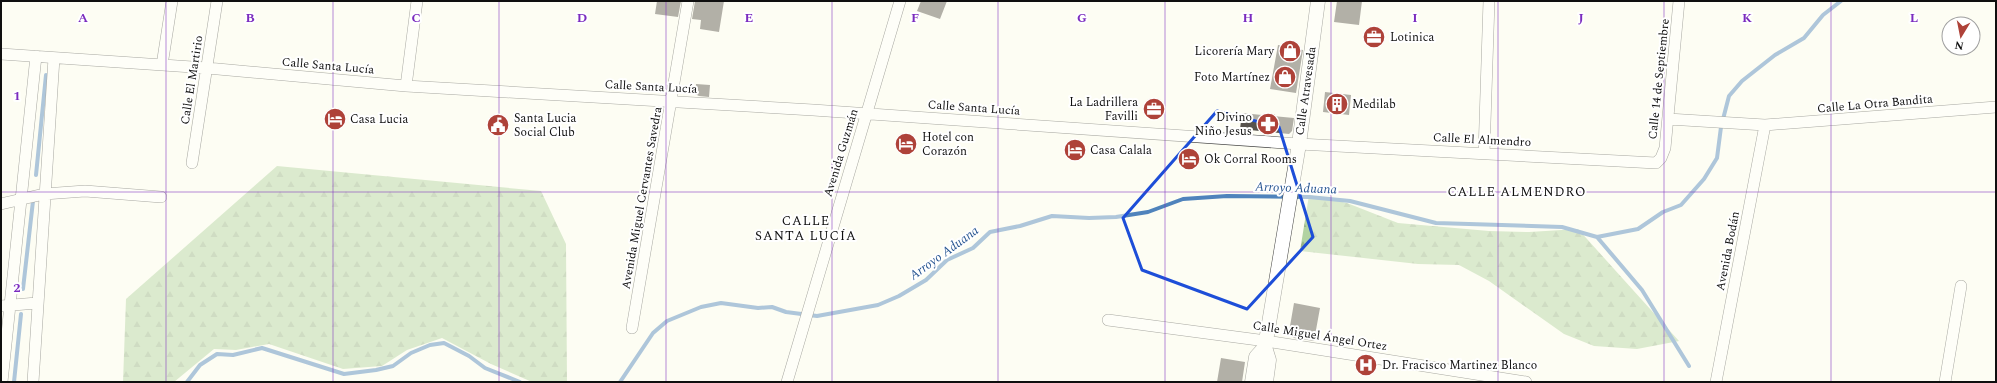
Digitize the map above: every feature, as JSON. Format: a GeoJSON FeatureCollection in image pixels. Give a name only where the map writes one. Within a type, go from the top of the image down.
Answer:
{"type":"FeatureCollection","features":[{"type":"Feature","properties":{"kind":"street"},"geometry":{"type":"LineString","coordinates":[[162,65],[172,1]]}},
{"type":"Feature","properties":{"kind":"street","name":"Calle El Martirio"},"geometry":{"type":"LineString","coordinates":[[192,163],[217,1]]}},
{"type":"Feature","properties":{"kind":"street"},"geometry":{"type":"LineString","coordinates":[[406,86],[417,1]]}},
{"type":"Feature","properties":{"kind":"street","name":"Avenida Miguel Cervantes Savedra"},"geometry":{"type":"LineString","coordinates":[[632,328],[672,102],[688,1]]}},
{"type":"Feature","properties":{"kind":"street","name":"Avenida Guzmán"},"geometry":{"type":"LineString","coordinates":[[787,382],[900,1]]}},
{"type":"Feature","properties":{"kind":"street","name":"Calle Atravesada"},"geometry":{"type":"LineString","coordinates":[[1252,382],[1256,357],[1265,344],[1284,241],[1299,144],[1318,1]]}},
{"type":"Feature","properties":{"kind":"street"},"geometry":{"type":"LineString","coordinates":[[1484,153],[1489,1]]}},
{"type":"Feature","properties":{"kind":"street","name":"Calle 14 de Septiembre"},"geometry":{"type":"LineString","coordinates":[[1661,158],[1665,148],[1679,1]]}},
{"type":"Feature","properties":{"kind":"street","name":"Calle Santa Lucía"},"geometry":{"type":"LineString","coordinates":[[1,54],[207,68],[406,86],[866,114],[1299,144]]}},
{"type":"Feature","properties":{"kind":"street"},"geometry":{"type":"LineString","coordinates":[[2,382],[6,306],[22,199],[36,56]]}},
{"type":"Feature","properties":{"kind":"street"},"geometry":{"type":"LineString","coordinates":[[33,382],[54,58]]}},
{"type":"Feature","properties":{"kind":"street","name":"Calle La Otra Bandita"},"geometry":{"type":"LineString","coordinates":[[1760,125],[1996,107]]}},
{"type":"Feature","properties":{"kind":"street"},"geometry":{"type":"LineString","coordinates":[[1668,119],[1760,125]]}},
{"type":"Feature","properties":{"kind":"street","name":"Avenida Bodán"},"geometry":{"type":"LineString","coordinates":[[1716,382],[1760,125]]}},
{"type":"Feature","properties":{"kind":"street","name":"Calle El Almendro"},"geometry":{"type":"LineString","coordinates":[[1299,144],[1656,163],[1661,158]]}},
{"type":"Feature","properties":{"kind":"street"},"geometry":{"type":"LineString","coordinates":[[1,204],[44,194],[85,191],[161,197]]}},
{"type":"Feature","properties":{"kind":"street"},"geometry":{"type":"LineString","coordinates":[[1945,382],[1961,286]]}},
{"type":"Feature","properties":{"kind":"street"},"geometry":{"type":"LineString","coordinates":[[6,306],[37,303]]}},
{"type":"Feature","properties":{"kind":"street","name":"Calle Miguel Ángel Ortez"},"geometry":{"type":"LineString","coordinates":[[1108,320],[1484,378],[1526,382]]}},
{"type":"Feature","properties":{"kind":"street","name":"Calle Atravesada"},"geometry":{"type":"LineString","coordinates":[[1265,344],[1270,360],[1266,382]]}},
{"type":"Feature","properties":{"kind":"highlighted area"},"geometry":{"type":"Polygon","coordinates":[[[1217,111],[1279,127],[1313,237],[1247,309],[1142,270],[1123,218],[1217,111]]]}},
{"type":"Feature","properties":{"kind":"green space"},"geometry":{"type":"Polygon","coordinates":[[[277,166],[541,191],[566,244],[567,382],[532,382],[491,364],[442,338],[407,350],[382,366],[343,369],[269,344],[236,350],[214,349],[174,382],[123,382],[126,299],[277,166]]]}},
{"type":"Feature","properties":{"kind":"green space"},"geometry":{"type":"Polygon","coordinates":[[[1309,195],[1347,203],[1398,223],[1489,231],[1529,232],[1578,229],[1679,341],[1637,349],[1594,346],[1564,334],[1489,281],[1459,265],[1418,264],[1300,251],[1309,195]]]}},
{"type":"Feature","properties":{"kind":"building"},"geometry":{"type":"Polygon","coordinates":[[[657,1],[681,1],[678,17],[655,14],[657,1]]]}},
{"type":"Feature","properties":{"kind":"building"},"geometry":{"type":"Polygon","coordinates":[[[695,1],[724,1],[719,32],[700,29],[701,20],[692,19],[695,1]]]}},
{"type":"Feature","properties":{"kind":"building"},"geometry":{"type":"Polygon","coordinates":[[[921,1],[947,1],[940,19],[917,11],[921,1]]]}},
{"type":"Feature","properties":{"kind":"building"},"geometry":{"type":"Polygon","coordinates":[[[1337,1],[1362,1],[1359,25],[1334,22],[1337,1]]]}},
{"type":"Feature","properties":{"kind":"building"},"geometry":{"type":"Polygon","coordinates":[[[1278,45],[1303,50],[1296,93],[1270,89],[1278,45]]]}},
{"type":"Feature","properties":{"kind":"building"},"geometry":{"type":"Polygon","coordinates":[[[696,84],[710,85],[709,97],[695,94],[696,84]]]}},
{"type":"Feature","properties":{"kind":"building","name":"Medilab"},"geometry":{"type":"Polygon","coordinates":[[[1325,92],[1351,95],[1349,115],[1323,112],[1325,92]]]}},
{"type":"Feature","properties":{"kind":"building","name":"Divino Niño Jesus"},"geometry":{"type":"Polygon","coordinates":[[[1242,113],[1294,118],[1292,131],[1289,134],[1240,129],[1242,113]]]}},
{"type":"Feature","properties":{"kind":"building"},"geometry":{"type":"Polygon","coordinates":[[[1294,303],[1320,308],[1314,341],[1294,338],[1289,332],[1294,303]]]}},
{"type":"Feature","properties":{"kind":"building"},"geometry":{"type":"Polygon","coordinates":[[[1221,358],[1245,362],[1242,382],[1217,382],[1221,358]]]}},
{"type":"Feature","properties":{"kind":"waterway","name":"Arroyo Aduana"},"geometry":{"type":"LineString","coordinates":[[620,382],[653,333],[667,321],[701,307],[721,303],[758,308],[772,307],[786,312],[817,316],[878,305],[899,296],[926,280],[947,260],[973,248],[990,232],[1020,226],[1052,216],[1089,218],[1116,217],[1148,212],[1183,199],[1227,196],[1309,197],[1350,201],[1436,223],[1562,227],[1597,237],[1638,229],[1663,212],[1681,205],[1704,179],[1717,158],[1721,127],[1729,96],[1742,81],[1775,55],[1804,38],[1823,15],[1841,1]]}},
{"type":"Feature","properties":{"kind":"waterway"},"geometry":{"type":"LineString","coordinates":[[36,175],[46,75]]}},
{"type":"Feature","properties":{"kind":"waterway"},"geometry":{"type":"LineString","coordinates":[[23,289],[33,201]]}},
{"type":"Feature","properties":{"kind":"waterway"},"geometry":{"type":"LineString","coordinates":[[1597,237],[1642,290],[1689,366]]}},
{"type":"Feature","properties":{"kind":"waterway"},"geometry":{"type":"LineString","coordinates":[[14,382],[21,314]]}},
{"type":"Feature","properties":{"kind":"waterway","name":"Arroyo Aduana"},"geometry":{"type":"LineString","coordinates":[[187,382],[200,365],[217,354],[233,355],[262,348],[344,374],[376,370],[393,366],[411,353],[430,345],[444,343],[469,356],[485,368],[520,382]]}},
{"type":"Feature","properties":{"kind":"place","name":"Lotinica"},"geometry":{"type":"Point","coordinates":[1374,37]}},
{"type":"Feature","properties":{"kind":"place","name":"Licorería Mary"},"geometry":{"type":"Point","coordinates":[1290,51]}},
{"type":"Feature","properties":{"kind":"place","name":"Foto Martínez"},"geometry":{"type":"Point","coordinates":[1285,77]}},
{"type":"Feature","properties":{"kind":"place","name":"Medilab"},"geometry":{"type":"Point","coordinates":[1337,104]}},
{"type":"Feature","properties":{"kind":"place","name":"La Ladrillera Favilli"},"geometry":{"type":"Point","coordinates":[1154,109]}},
{"type":"Feature","properties":{"kind":"place","name":"Casa Lucia"},"geometry":{"type":"Point","coordinates":[335,119]}},
{"type":"Feature","properties":{"kind":"place","name":"Divino Niño Jesus"},"geometry":{"type":"Point","coordinates":[1268,124]}},
{"type":"Feature","properties":{"kind":"place","name":"Santa Lucia Social Club"},"geometry":{"type":"Point","coordinates":[498,125]}},
{"type":"Feature","properties":{"kind":"place","name":"Hotel con Corazón"},"geometry":{"type":"Point","coordinates":[906,144]}},
{"type":"Feature","properties":{"kind":"place","name":"Casa Calala"},"geometry":{"type":"Point","coordinates":[1075,150]}},
{"type":"Feature","properties":{"kind":"place","name":"Ok Corral Rooms"},"geometry":{"type":"Point","coordinates":[1189,159]}},
{"type":"Feature","properties":{"kind":"place","name":"Dr. Fracisco Martinez Blanco"},"geometry":{"type":"Point","coordinates":[1366,365]}},
{"type":"Feature","properties":{"kind":"district","name":"CALLE ALMENDRO"},"geometry":{"type":"Point","coordinates":[1517,192]}},
{"type":"Feature","properties":{"kind":"district","name":"CALLE SANTA LUCÍA"},"geometry":{"type":"Point","coordinates":[806,228]}}]}
